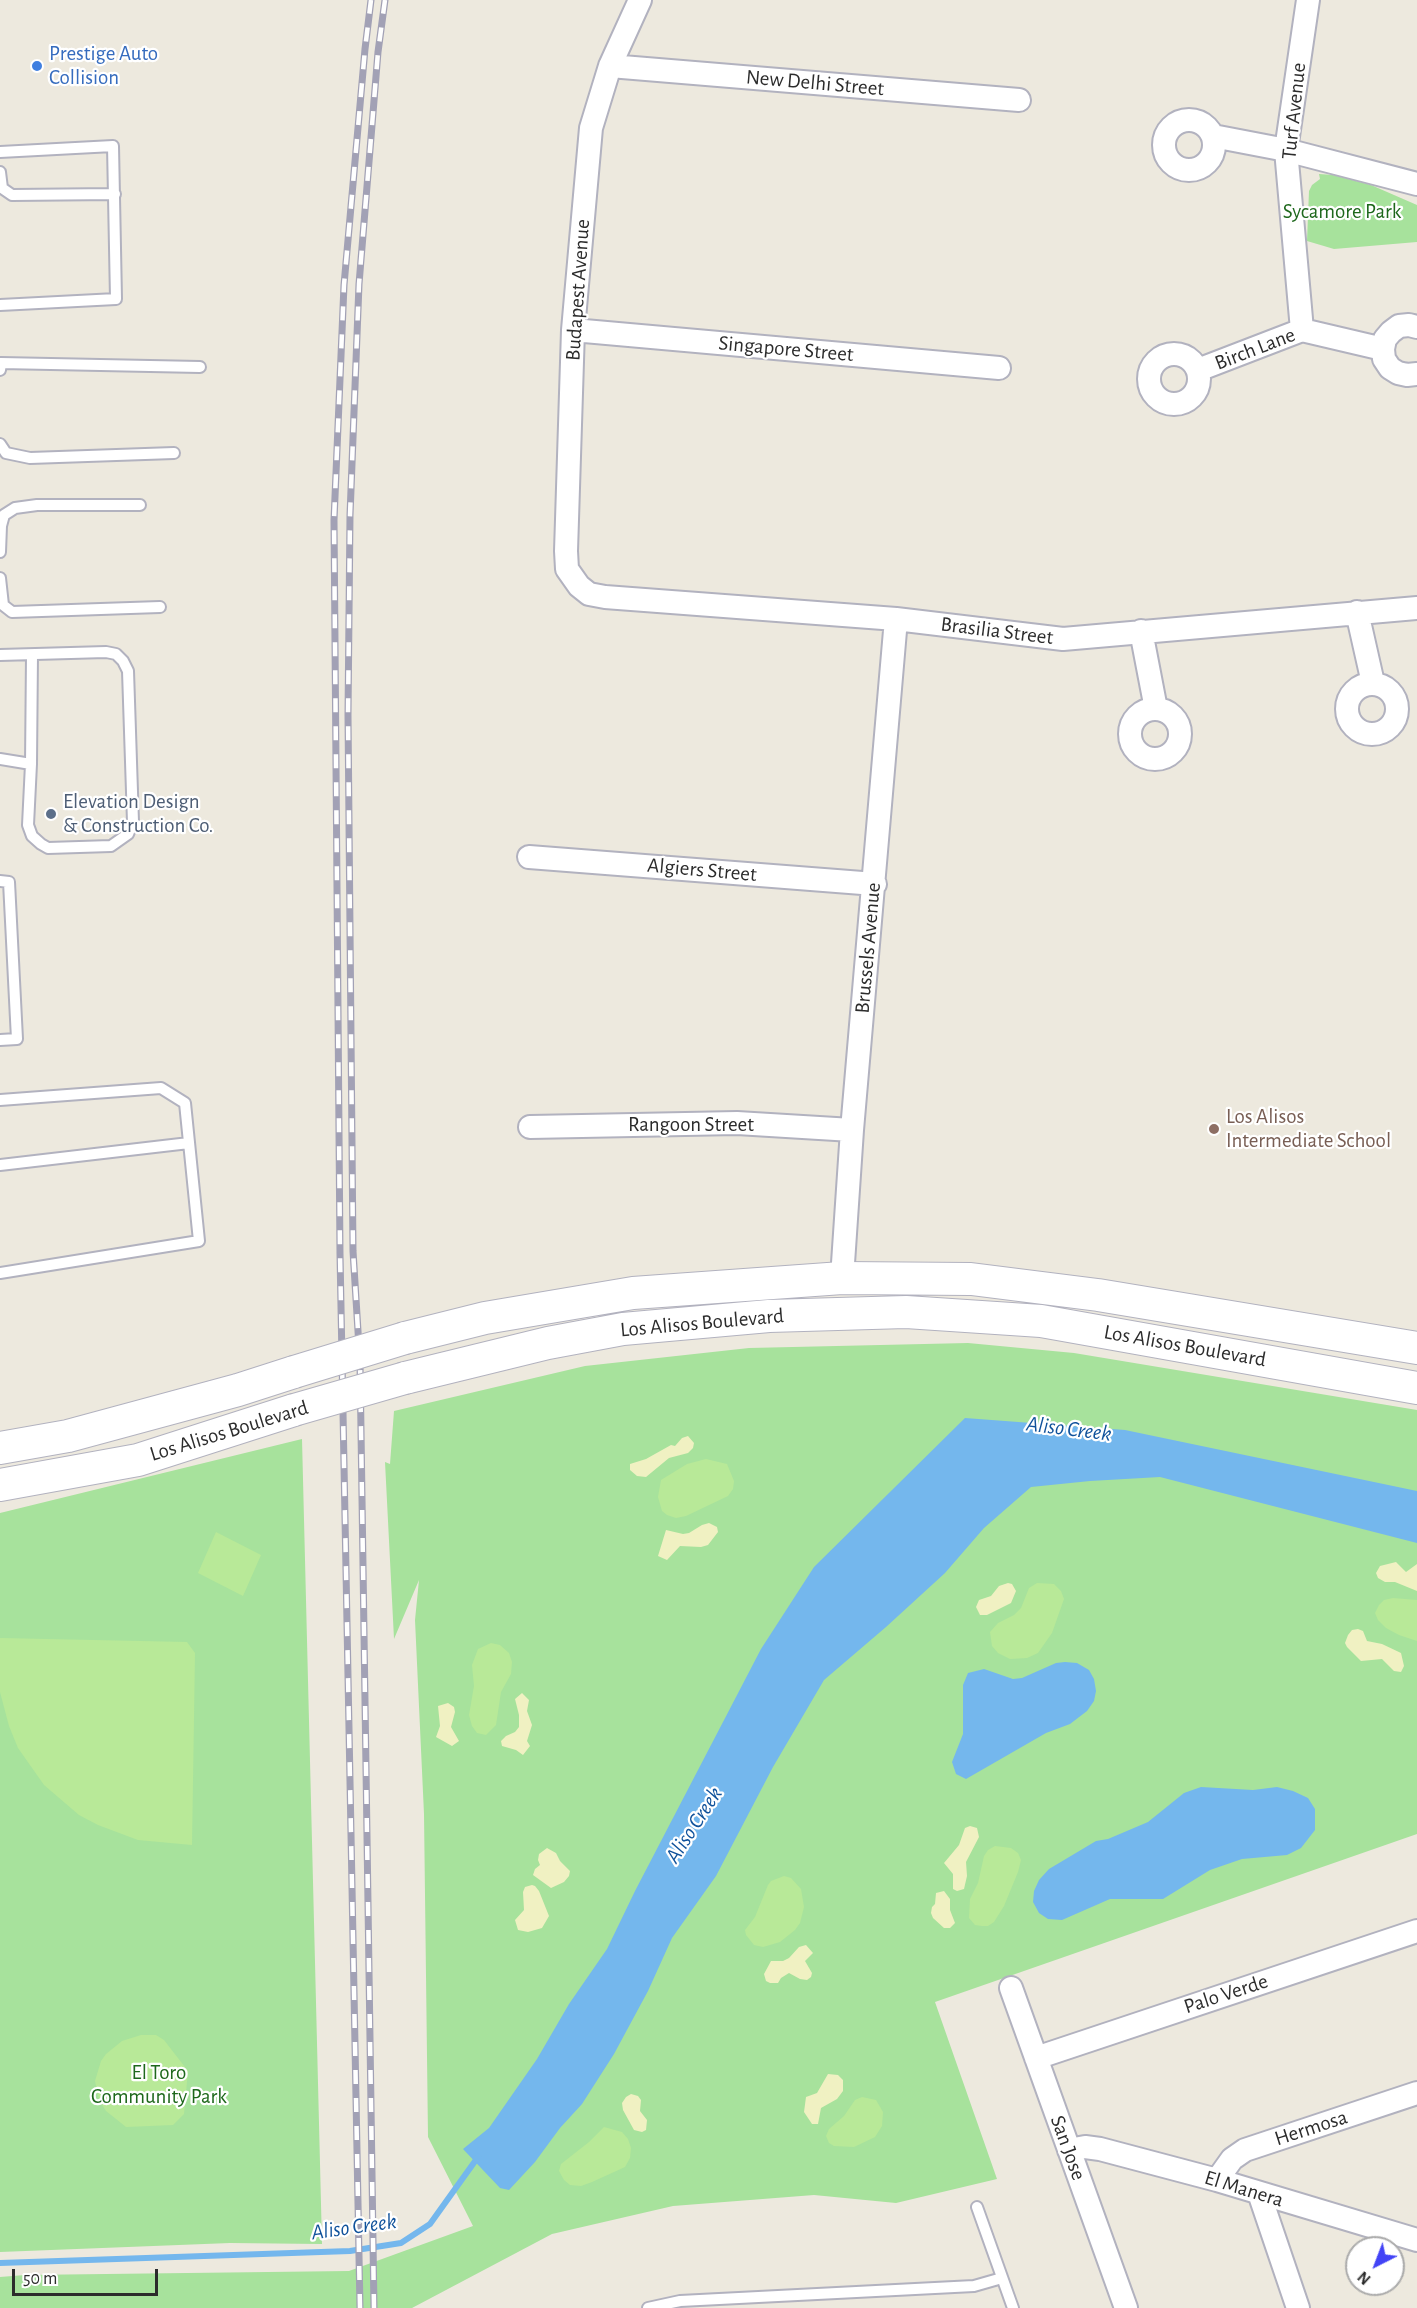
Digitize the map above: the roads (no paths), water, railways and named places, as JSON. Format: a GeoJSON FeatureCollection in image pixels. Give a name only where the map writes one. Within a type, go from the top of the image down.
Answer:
{"type":"FeatureCollection","features":[{"type":"Feature","properties":{"kind":"main road","name":"Los Alisos Boulevard"},"geometry":{"type":"LineString","coordinates":[[0,1448],[68,1436],[238,1390],[405,1338],[485,1318],[633,1293],[842,1278],[971,1279],[1098,1295],[1417,1348]]}},
{"type":"Feature","properties":{"kind":"main road","name":"Los Alisos Boulevard"},"geometry":{"type":"LineString","coordinates":[[0,1485],[138,1460],[294,1410],[405,1378],[548,1343],[623,1329],[769,1316],[906,1312],[1041,1321],[1417,1388]]}},
{"type":"Feature","properties":{"kind":"street","name":"Budapest Avenue"},"geometry":{"type":"LineString","coordinates":[[579,586],[567,569],[566,551],[573,330],[591,128],[610,66],[640,0]]}},
{"type":"Feature","properties":{"kind":"street","name":"Turf Avenue"},"geometry":{"type":"LineString","coordinates":[[1302,330],[1286,150],[1308,0]]}},
{"type":"Feature","properties":{"kind":"street","name":"New Delhi Street"},"geometry":{"type":"LineString","coordinates":[[610,66],[1019,100]]}},
{"type":"Feature","properties":{"kind":"street"},"geometry":{"type":"LineString","coordinates":[[1213,136],[1286,150],[1417,184]]}},
{"type":"Feature","properties":{"kind":"street"},"geometry":{"type":"LineString","coordinates":[[1417,327],[1400,326],[1385,339],[1383,349],[1384,359],[1390,368],[1398,373],[1417,374]]}},
{"type":"Feature","properties":{"kind":"street","name":"Singapore Street"},"geometry":{"type":"LineString","coordinates":[[573,330],[999,368]]}},
{"type":"Feature","properties":{"kind":"street","name":"Birch Lane"},"geometry":{"type":"LineString","coordinates":[[1198,370],[1302,330],[1383,349]]}},
{"type":"Feature","properties":{"kind":"street","name":"Brasilia Street"},"geometry":{"type":"LineString","coordinates":[[579,586],[589,594],[605,597],[896,619],[1063,639],[1417,608]]}},
{"type":"Feature","properties":{"kind":"street"},"geometry":{"type":"LineString","coordinates":[[1357,612],[1372,683]]}},
{"type":"Feature","properties":{"kind":"street","name":"Brussels Avenue"},"geometry":{"type":"LineString","coordinates":[[842,1278],[852,1130],[896,619]]}},
{"type":"Feature","properties":{"kind":"street"},"geometry":{"type":"LineString","coordinates":[[1141,631],[1155,709]]}},
{"type":"Feature","properties":{"kind":"street","name":"Algiers Street"},"geometry":{"type":"LineString","coordinates":[[529,857],[874,884]]}},
{"type":"Feature","properties":{"kind":"street","name":"Rangoon Street"},"geometry":{"type":"LineString","coordinates":[[530,1128],[737,1123],[852,1130]]}},
{"type":"Feature","properties":{"kind":"street","name":"Palo Verde"},"geometry":{"type":"LineString","coordinates":[[1036,2058],[1417,1931]]}},
{"type":"Feature","properties":{"kind":"street","name":"San Jose"},"geometry":{"type":"LineString","coordinates":[[1011,1988],[1126,2308]]}},
{"type":"Feature","properties":{"kind":"street","name":"Hermosa"},"geometry":{"type":"LineString","coordinates":[[1217,2180],[1232,2159],[1245,2150],[1417,2093]]}},
{"type":"Feature","properties":{"kind":"street","name":"El Manera"},"geometry":{"type":"LineString","coordinates":[[1069,2150],[1084,2146],[1100,2149],[1217,2180],[1417,2240]]}},
{"type":"Feature","properties":{"kind":"street"},"geometry":{"type":"LineString","coordinates":[[1259,2193],[1298,2308]]}},
{"type":"Feature","properties":{"kind":"lane"},"geometry":{"type":"LineString","coordinates":[[0,152],[113,146],[116,299],[0,305]]}},
{"type":"Feature","properties":{"kind":"lane"},"geometry":{"type":"LineString","coordinates":[[0,172],[2,188],[12,195],[115,194]]}},
{"type":"Feature","properties":{"kind":"lane"},"geometry":{"type":"LineString","coordinates":[[0,370],[1,363],[200,367]]}},
{"type":"Feature","properties":{"kind":"lane"},"geometry":{"type":"LineString","coordinates":[[0,444],[6,453],[30,458],[174,453]]}},
{"type":"Feature","properties":{"kind":"lane"},"geometry":{"type":"LineString","coordinates":[[0,552],[1,526],[4,515],[15,508],[37,505],[140,505]]}},
{"type":"Feature","properties":{"kind":"lane"},"geometry":{"type":"LineString","coordinates":[[0,578],[3,605],[12,612],[160,607]]}},
{"type":"Feature","properties":{"kind":"lane"},"geometry":{"type":"LineString","coordinates":[[0,655],[106,652],[116,654],[123,661],[128,671],[133,822],[128,834],[111,846],[48,848],[32,836],[28,825],[32,655]]}},
{"type":"Feature","properties":{"kind":"lane"},"geometry":{"type":"LineString","coordinates":[[0,759],[31,764]]}},
{"type":"Feature","properties":{"kind":"lane"},"geometry":{"type":"LineString","coordinates":[[0,881],[9,882],[17,1039],[0,1040]]}},
{"type":"Feature","properties":{"kind":"lane"},"geometry":{"type":"LineString","coordinates":[[0,1100],[161,1088],[185,1102],[199,1241],[0,1273]]}},
{"type":"Feature","properties":{"kind":"lane"},"geometry":{"type":"LineString","coordinates":[[0,1165],[189,1143]]}},
{"type":"Feature","properties":{"kind":"lane"},"geometry":{"type":"LineString","coordinates":[[977,2207],[1013,2308]]}},
{"type":"Feature","properties":{"kind":"lane"},"geometry":{"type":"LineString","coordinates":[[648,2308],[680,2301],[974,2286],[1002,2278]]}},
{"type":"Feature","properties":{"kind":"water"},"geometry":{"type":"Polygon","coordinates":[[[965,1418],[1125,1430],[1417,1491],[1417,1543],[1160,1477],[1031,1487],[984,1528],[945,1573],[824,1680],[773,1767],[716,1876],[672,1938],[648,1991],[614,2054],[582,2104],[560,2128],[535,2162],[509,2190],[500,2188],[463,2149],[489,2128],[537,2059],[569,2004],[607,1949],[761,1649],[814,1567],[965,1418]]]}},
{"type":"Feature","properties":{"kind":"water"},"geometry":{"type":"Polygon","coordinates":[[[1056,1663],[1077,1663],[1089,1670],[1094,1679],[1096,1691],[1094,1701],[1087,1711],[1070,1724],[1046,1733],[966,1779],[956,1774],[952,1762],[963,1734],[963,1685],[968,1673],[984,1669],[1013,1679],[1022,1678],[1056,1663]]]}},
{"type":"Feature","properties":{"kind":"water"},"geometry":{"type":"Polygon","coordinates":[[[1201,1787],[1253,1790],[1277,1787],[1293,1791],[1308,1798],[1315,1809],[1315,1830],[1301,1848],[1287,1855],[1242,1859],[1210,1870],[1163,1899],[1110,1899],[1062,1920],[1048,1919],[1039,1913],[1033,1902],[1034,1891],[1039,1880],[1049,1869],[1096,1841],[1108,1839],[1148,1822],[1184,1793],[1201,1787]]]}},
{"type":"Feature","properties":{"kind":"waterway","name":"Aliso Creek"},"geometry":{"type":"LineString","coordinates":[[0,2263],[350,2251],[401,2243],[430,2224],[478,2157]]}},
{"type":"Feature","properties":{"kind":"railway"},"geometry":{"type":"LineString","coordinates":[[360,2308],[340,1254],[334,520],[344,285],[371,0]]}},
{"type":"Feature","properties":{"kind":"railway"},"geometry":{"type":"LineString","coordinates":[[374,2308],[360,1363],[353,1251],[348,715],[350,515],[359,284],[378,52],[385,0]]}},
{"type":"Feature","properties":{"kind":"place","name":"Prestige Auto Collision"},"geometry":{"type":"Point","coordinates":[37,66]}},
{"type":"Feature","properties":{"kind":"place","name":"Elevation Design & Construction Co."},"geometry":{"type":"Point","coordinates":[51,814]}},
{"type":"Feature","properties":{"kind":"place","name":"Los Alisos Intermediate School"},"geometry":{"type":"Point","coordinates":[1214,1129]}},
{"type":"Feature","properties":{"kind":"park label","name":"Sycamore Park"},"geometry":{"type":"Point","coordinates":[1342,212]}},
{"type":"Feature","properties":{"kind":"park label","name":"El Toro Community Park"},"geometry":{"type":"Point","coordinates":[159,2085]}}]}
